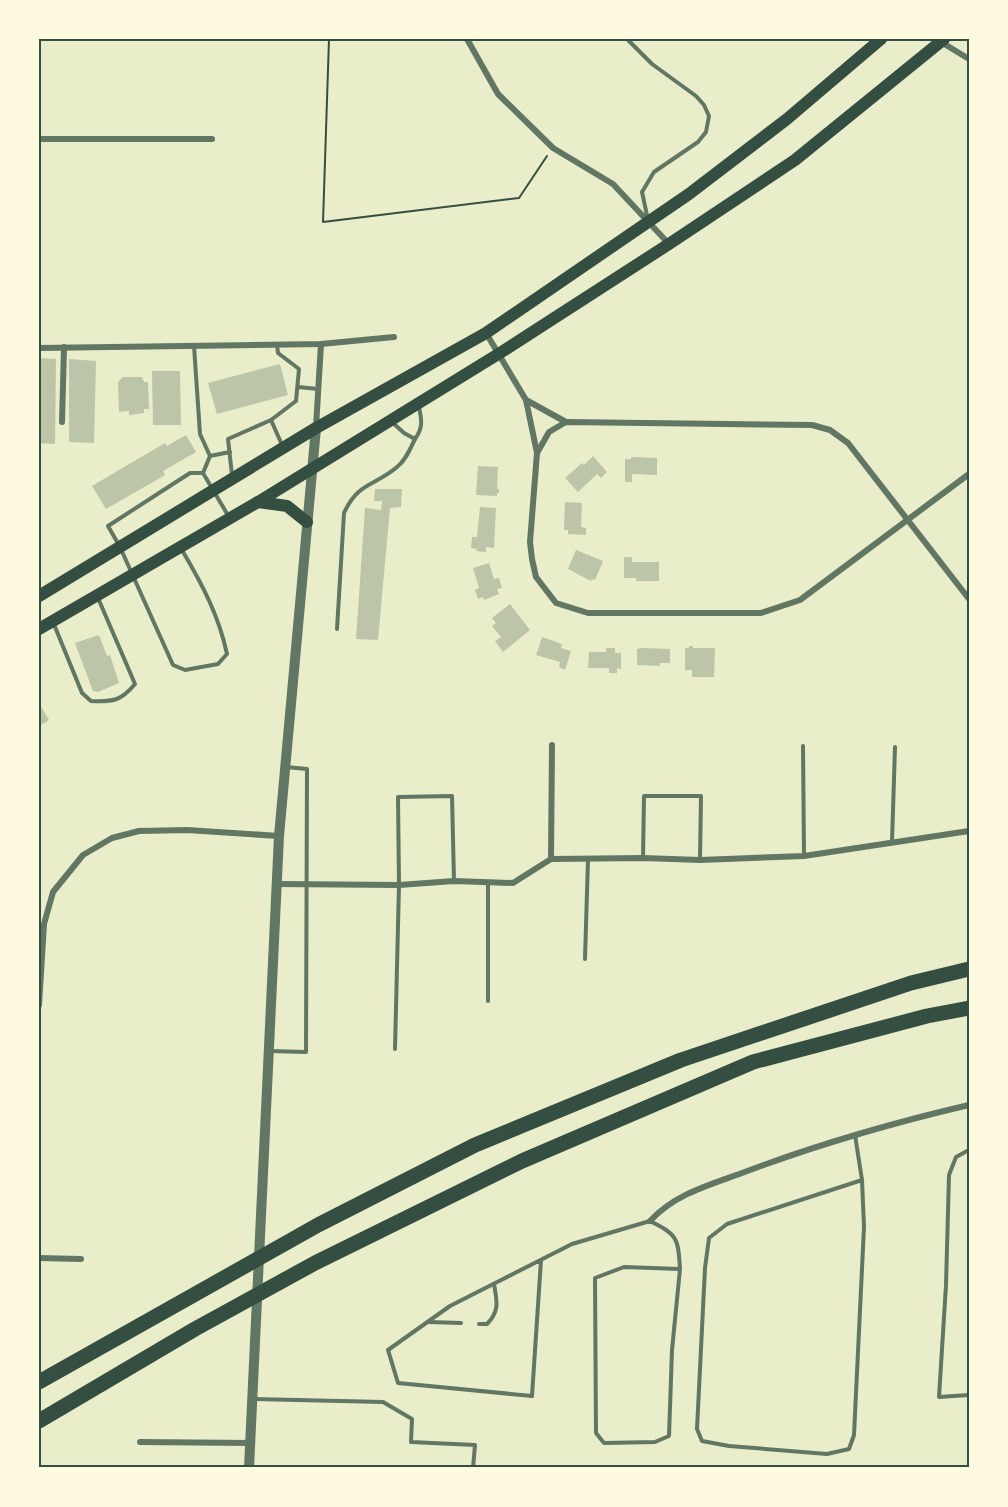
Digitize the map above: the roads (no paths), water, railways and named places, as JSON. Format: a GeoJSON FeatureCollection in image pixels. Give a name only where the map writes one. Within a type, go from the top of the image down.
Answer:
{"type":"FeatureCollection","features":[{"type":"Feature","properties":{"kind":"highway"},"geometry":{"type":"LineString","coordinates":[[39,1382],[318,1226],[475,1145],[681,1060],[911,983],[969,969]]}},
{"type":"Feature","properties":{"kind":"highway"},"geometry":{"type":"LineString","coordinates":[[39,1421],[195,1329],[315,1263],[522,1161],[753,1062],[927,1016],[969,1008]]}},
{"type":"Feature","properties":{"kind":"main road"},"geometry":{"type":"LineString","coordinates":[[39,596],[316,428],[486,333],[689,194],[787,119],[881,39]]}},
{"type":"Feature","properties":{"kind":"main road"},"geometry":{"type":"LineString","coordinates":[[39,629],[258,502],[500,353],[669,244],[795,159],[940,40]]}},
{"type":"Feature","properties":{"kind":"main road"},"geometry":{"type":"LineString","coordinates":[[258,502],[287,506],[307,522]]}},
{"type":"Feature","properties":{"kind":"street"},"geometry":{"type":"LineString","coordinates":[[467,39],[498,94],[553,148],[613,184],[669,244]]}},
{"type":"Feature","properties":{"kind":"street"},"geometry":{"type":"LineString","coordinates":[[940,40],[969,59]]}},
{"type":"Feature","properties":{"kind":"street"},"geometry":{"type":"LineString","coordinates":[[39,139],[212,139]]}},
{"type":"Feature","properties":{"kind":"street"},"geometry":{"type":"LineString","coordinates":[[486,333],[526,400],[537,453],[530,542],[536,577],[556,603],[588,614],[761,613],[800,600],[969,474]]}},
{"type":"Feature","properties":{"kind":"street"},"geometry":{"type":"LineString","coordinates":[[39,348],[321,344],[394,337]]}},
{"type":"Feature","properties":{"kind":"street"},"geometry":{"type":"LineString","coordinates":[[249,1468],[279,836],[316,428],[321,344]]}},
{"type":"Feature","properties":{"kind":"street"},"geometry":{"type":"LineString","coordinates":[[62,422],[64,347]]}},
{"type":"Feature","properties":{"kind":"street"},"geometry":{"type":"LineString","coordinates":[[526,400],[566,422],[812,425],[830,430],[848,443],[969,599]]}},
{"type":"Feature","properties":{"kind":"street"},"geometry":{"type":"LineString","coordinates":[[537,453],[549,432],[566,422]]}},
{"type":"Feature","properties":{"kind":"street"},"geometry":{"type":"LineString","coordinates":[[552,745],[552,859]]}},
{"type":"Feature","properties":{"kind":"street"},"geometry":{"type":"LineString","coordinates":[[39,1005],[44,924],[53,892],[83,855],[112,838],[139,831],[187,830],[279,836]]}},
{"type":"Feature","properties":{"kind":"street"},"geometry":{"type":"LineString","coordinates":[[276,884],[399,885],[453,881],[513,883],[552,859],[700,860],[804,856],[969,831]]}},
{"type":"Feature","properties":{"kind":"street"},"geometry":{"type":"LineString","coordinates":[[650,1221],[667,1204],[686,1193],[770,1162],[855,1135],[969,1105]]}},
{"type":"Feature","properties":{"kind":"street"},"geometry":{"type":"LineString","coordinates":[[39,1258],[81,1259]]}},
{"type":"Feature","properties":{"kind":"street"},"geometry":{"type":"LineString","coordinates":[[140,1442],[250,1443]]}},
{"type":"Feature","properties":{"kind":"lane"},"geometry":{"type":"LineString","coordinates":[[627,39],[652,64],[696,96],[704,105],[709,116],[706,132],[698,142],[654,171],[642,192],[648,221]]}},
{"type":"Feature","properties":{"kind":"lane"},"geometry":{"type":"LineString","coordinates":[[232,478],[228,439],[271,420],[296,401],[299,369],[278,353],[277,344]]}},
{"type":"Feature","properties":{"kind":"lane"},"geometry":{"type":"LineString","coordinates":[[194,346],[200,434],[210,456],[203,473]]}},
{"type":"Feature","properties":{"kind":"lane"},"geometry":{"type":"LineString","coordinates":[[298,387],[319,389]]}},
{"type":"Feature","properties":{"kind":"lane"},"geometry":{"type":"LineString","coordinates":[[337,629],[344,513],[361,488],[396,468],[404,460],[421,431],[422,421],[418,404]]}},
{"type":"Feature","properties":{"kind":"lane"},"geometry":{"type":"LineString","coordinates":[[271,420],[283,448]]}},
{"type":"Feature","properties":{"kind":"lane"},"geometry":{"type":"LineString","coordinates":[[390,420],[404,433],[415,439]]}},
{"type":"Feature","properties":{"kind":"lane"},"geometry":{"type":"LineString","coordinates":[[210,456],[230,452]]}},
{"type":"Feature","properties":{"kind":"lane"},"geometry":{"type":"LineString","coordinates":[[181,547],[206,590],[221,627],[227,654],[218,664],[185,670],[173,665],[120,547],[108,526],[190,473],[203,473]]}},
{"type":"Feature","properties":{"kind":"lane"},"geometry":{"type":"LineString","coordinates":[[203,473],[230,518]]}},
{"type":"Feature","properties":{"kind":"lane"},"geometry":{"type":"LineString","coordinates":[[53,621],[82,693],[91,701],[111,702],[126,695],[135,684],[97,596]]}},
{"type":"Feature","properties":{"kind":"lane"},"geometry":{"type":"LineString","coordinates":[[803,746],[804,856]]}},
{"type":"Feature","properties":{"kind":"lane"},"geometry":{"type":"LineString","coordinates":[[892,842],[895,747]]}},
{"type":"Feature","properties":{"kind":"lane"},"geometry":{"type":"LineString","coordinates":[[268,1051],[306,1052],[307,769],[285,767]]}},
{"type":"Feature","properties":{"kind":"lane"},"geometry":{"type":"LineString","coordinates":[[394,1049],[399,885],[398,797],[452,796],[453,881]]}},
{"type":"Feature","properties":{"kind":"lane"},"geometry":{"type":"LineString","coordinates":[[643,858],[644,796],[701,796],[700,860]]}},
{"type":"Feature","properties":{"kind":"lane"},"geometry":{"type":"LineString","coordinates":[[585,958],[588,859]]}},
{"type":"Feature","properties":{"kind":"lane"},"geometry":{"type":"LineString","coordinates":[[488,883],[488,1001]]}},
{"type":"Feature","properties":{"kind":"lane"},"geometry":{"type":"LineString","coordinates":[[855,1135],[862,1180],[864,1227],[854,1435],[849,1449],[828,1454],[729,1446],[702,1441],[697,1429],[705,1268],[709,1238],[727,1224],[862,1180]]}},
{"type":"Feature","properties":{"kind":"lane"},"geometry":{"type":"LineString","coordinates":[[969,1150],[956,1157],[949,1175],[946,1285],[939,1397],[969,1395]]}},
{"type":"Feature","properties":{"kind":"lane"},"geometry":{"type":"LineString","coordinates":[[541,1260],[532,1396],[398,1383],[388,1350],[450,1306],[572,1244],[650,1221],[671,1231],[679,1245],[680,1269],[672,1350],[669,1436],[655,1442],[604,1443],[596,1433],[595,1278],[624,1267],[680,1269]]}},
{"type":"Feature","properties":{"kind":"lane"},"geometry":{"type":"LineString","coordinates":[[479,1324],[487,1324],[495,1315],[497,1302],[494,1284]]}},
{"type":"Feature","properties":{"kind":"lane"},"geometry":{"type":"LineString","coordinates":[[427,1322],[460,1323]]}},
{"type":"Feature","properties":{"kind":"lane"},"geometry":{"type":"LineString","coordinates":[[252,1399],[383,1402],[412,1419],[411,1442],[475,1445],[473,1468]]}}]}
